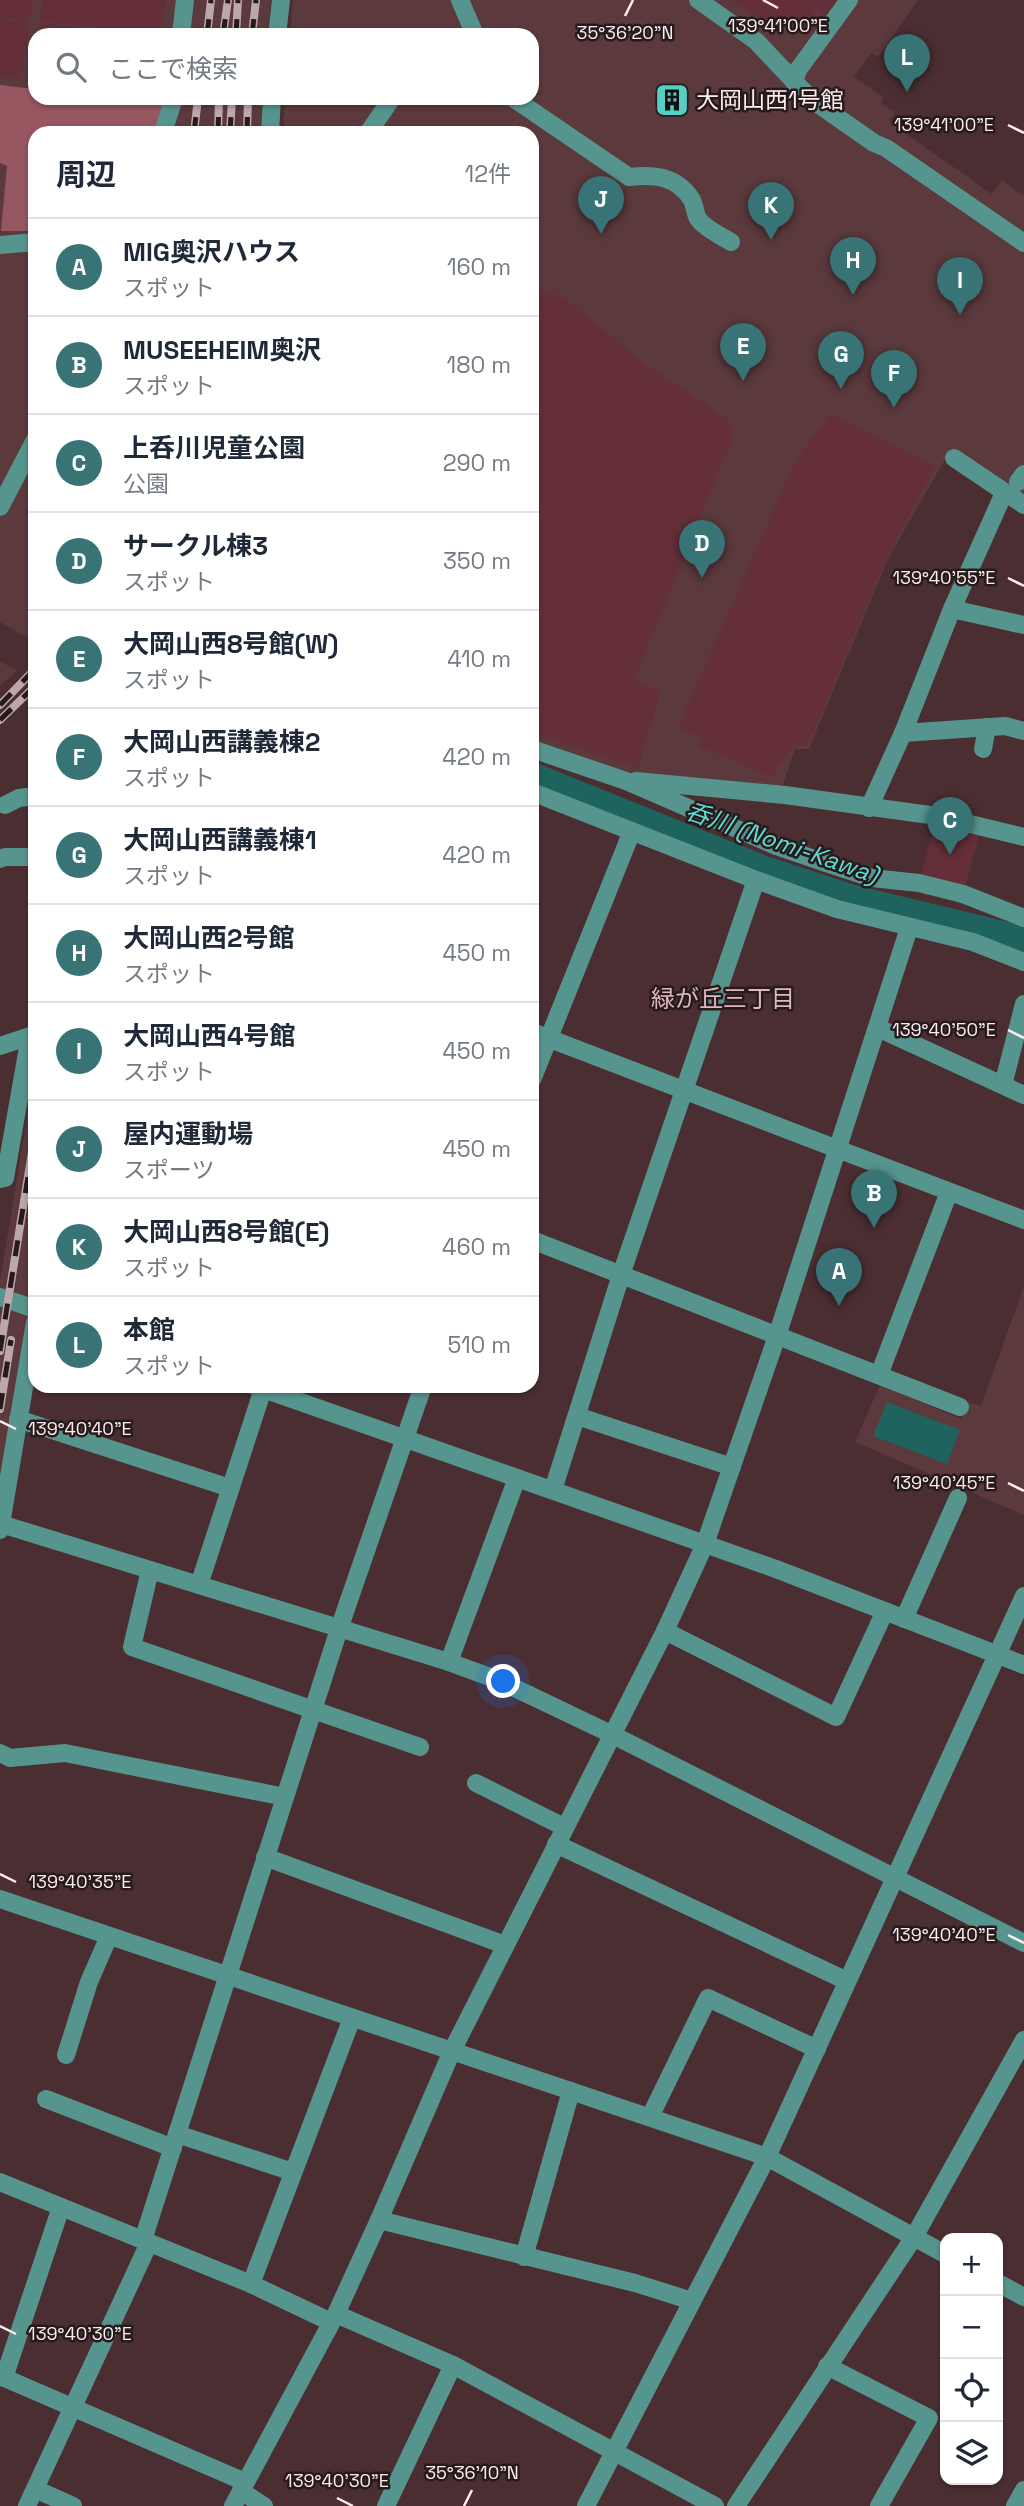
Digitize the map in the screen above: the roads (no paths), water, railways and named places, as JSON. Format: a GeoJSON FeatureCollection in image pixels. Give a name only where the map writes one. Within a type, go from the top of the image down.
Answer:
{"type":"FeatureCollection","features":[{"type":"Feature","properties":{"kind":"street"},"geometry":{"type":"LineString","coordinates":[[182,28],[185,0]]}},
{"type":"Feature","properties":{"kind":"street"},"geometry":{"type":"LineString","coordinates":[[278,28],[281,0]]}},
{"type":"Feature","properties":{"kind":"street"},"geometry":{"type":"LineString","coordinates":[[698,0],[756,41],[811,99],[1024,243]]}},
{"type":"Feature","properties":{"kind":"street"},"geometry":{"type":"LineString","coordinates":[[794,82],[798,70],[849,0]]}},
{"type":"Feature","properties":{"kind":"street"},"geometry":{"type":"LineString","coordinates":[[460,28],[462,6]]}},
{"type":"Feature","properties":{"kind":"street"},"geometry":{"type":"LineString","coordinates":[[462,6],[472,28]]}},
{"type":"Feature","properties":{"kind":"street"},"geometry":{"type":"LineString","coordinates":[[165,126],[172,105]]}},
{"type":"Feature","properties":{"kind":"street"},"geometry":{"type":"LineString","coordinates":[[270,126],[272,105]]}},
{"type":"Feature","properties":{"kind":"street"},"geometry":{"type":"LineString","coordinates":[[373,126],[387,105]]}},
{"type":"Feature","properties":{"kind":"street"},"geometry":{"type":"LineString","coordinates":[[523,105],[629,177],[663,176],[680,187],[692,201],[698,220],[731,242]]}},
{"type":"Feature","properties":{"kind":"street"},"geometry":{"type":"LineString","coordinates":[[0,245],[28,243]]}},
{"type":"Feature","properties":{"kind":"street"},"geometry":{"type":"LineString","coordinates":[[2,499],[28,453]]}},
{"type":"Feature","properties":{"kind":"street"},"geometry":{"type":"LineString","coordinates":[[954,458],[1015,483],[1024,505]]}},
{"type":"Feature","properties":{"kind":"street"},"geometry":{"type":"LineString","coordinates":[[869,808],[903,733],[952,609],[1015,483]]}},
{"type":"Feature","properties":{"kind":"street"},"geometry":{"type":"LineString","coordinates":[[952,609],[1024,625]]}},
{"type":"Feature","properties":{"kind":"street"},"geometry":{"type":"LineString","coordinates":[[903,733],[1005,726],[1024,731]]}},
{"type":"Feature","properties":{"kind":"street"},"geometry":{"type":"LineString","coordinates":[[983,749],[987,727]]}},
{"type":"Feature","properties":{"kind":"street"},"geometry":{"type":"LineString","coordinates":[[539,751],[626,781],[710,819],[799,854],[872,878],[919,883],[963,894],[1024,918]]}},
{"type":"Feature","properties":{"kind":"street"},"geometry":{"type":"LineString","coordinates":[[626,781],[785,794],[937,816],[1024,837]]}},
{"type":"Feature","properties":{"kind":"street"},"geometry":{"type":"LineString","coordinates":[[539,795],[837,909],[973,942],[1024,962]]}},
{"type":"Feature","properties":{"kind":"street"},"geometry":{"type":"LineString","coordinates":[[5,805],[28,797]]}},
{"type":"Feature","properties":{"kind":"street"},"geometry":{"type":"LineString","coordinates":[[632,831],[540,1035],[1024,1220]]}},
{"type":"Feature","properties":{"kind":"street"},"geometry":{"type":"LineString","coordinates":[[0,859],[28,857]]}},
{"type":"Feature","properties":{"kind":"street"},"geometry":{"type":"LineString","coordinates":[[553,1490],[621,1275],[756,880]]}},
{"type":"Feature","properties":{"kind":"street"},"geometry":{"type":"LineString","coordinates":[[240,2493],[334,2318],[452,2051],[665,1631],[705,1544],[777,1335],[909,928]]}},
{"type":"Feature","properties":{"kind":"street"},"geometry":{"type":"LineString","coordinates":[[1003,1085],[1024,1004]]}},
{"type":"Feature","properties":{"kind":"street"},"geometry":{"type":"LineString","coordinates":[[878,1028],[1024,1095]]}},
{"type":"Feature","properties":{"kind":"street"},"geometry":{"type":"LineString","coordinates":[[0,1046],[28,1037]]}},
{"type":"Feature","properties":{"kind":"street"},"geometry":{"type":"LineString","coordinates":[[2,1179],[6,1142],[28,1045]]}},
{"type":"Feature","properties":{"kind":"street"},"geometry":{"type":"LineString","coordinates":[[879,1375],[949,1192]]}},
{"type":"Feature","properties":{"kind":"street"},"geometry":{"type":"LineString","coordinates":[[539,1243],[960,1406]]}},
{"type":"Feature","properties":{"kind":"street"},"geometry":{"type":"LineString","coordinates":[[0,1297],[28,1307]]}},
{"type":"Feature","properties":{"kind":"street"},"geometry":{"type":"LineString","coordinates":[[28,1364],[1,1527],[199,1585],[449,1662],[498,1680],[611,1734],[1024,1943]]}},
{"type":"Feature","properties":{"kind":"street"},"geometry":{"type":"LineString","coordinates":[[199,1585],[258,1393]]}},
{"type":"Feature","properties":{"kind":"street"},"geometry":{"type":"LineString","coordinates":[[277,1393],[705,1544],[1024,1665]]}},
{"type":"Feature","properties":{"kind":"street"},"geometry":{"type":"LineString","coordinates":[[27,2506],[74,2407],[146,2241],[265,1857],[339,1629],[421,1393]]}},
{"type":"Feature","properties":{"kind":"street"},"geometry":{"type":"LineString","coordinates":[[577,1416],[732,1467]]}},
{"type":"Feature","properties":{"kind":"street"},"geometry":{"type":"LineString","coordinates":[[19,1419],[230,1488]]}},
{"type":"Feature","properties":{"kind":"street"},"geometry":{"type":"LineString","coordinates":[[449,1662],[517,1478]]}},
{"type":"Feature","properties":{"kind":"street"},"geometry":{"type":"LineString","coordinates":[[904,1619],[958,1498]]}},
{"type":"Feature","properties":{"kind":"street"},"geometry":{"type":"LineString","coordinates":[[150,1570],[132,1647],[420,1747]]}},
{"type":"Feature","properties":{"kind":"street"},"geometry":{"type":"LineString","coordinates":[[586,2506],[767,2157],[1024,1596]]}},
{"type":"Feature","properties":{"kind":"street"},"geometry":{"type":"LineString","coordinates":[[665,1631],[836,1717],[885,1611]]}},
{"type":"Feature","properties":{"kind":"street"},"geometry":{"type":"LineString","coordinates":[[5,1756],[65,1753],[285,1797]]}},
{"type":"Feature","properties":{"kind":"street"},"geometry":{"type":"LineString","coordinates":[[476,1783],[564,1827]]}},
{"type":"Feature","properties":{"kind":"street"},"geometry":{"type":"LineString","coordinates":[[556,1844],[847,1981]]}},
{"type":"Feature","properties":{"kind":"street"},"geometry":{"type":"LineString","coordinates":[[265,1857],[505,1945]]}},
{"type":"Feature","properties":{"kind":"street"},"geometry":{"type":"LineString","coordinates":[[0,1899],[767,2157],[940,2251]]}},
{"type":"Feature","properties":{"kind":"street"},"geometry":{"type":"LineString","coordinates":[[66,2055],[89,1982],[109,1936]]}},
{"type":"Feature","properties":{"kind":"street"},"geometry":{"type":"LineString","coordinates":[[650,2117],[708,1998],[817,2049]]}},
{"type":"Feature","properties":{"kind":"street"},"geometry":{"type":"LineString","coordinates":[[251,2284],[352,2018]]}},
{"type":"Feature","properties":{"kind":"street"},"geometry":{"type":"LineString","coordinates":[[736,2506],[914,2237],[1024,2040]]}},
{"type":"Feature","properties":{"kind":"street"},"geometry":{"type":"LineString","coordinates":[[524,2257],[572,2091]]}},
{"type":"Feature","properties":{"kind":"street"},"geometry":{"type":"LineString","coordinates":[[46,2099],[175,2141],[293,2172]]}},
{"type":"Feature","properties":{"kind":"street"},"geometry":{"type":"LineString","coordinates":[[0,2182],[453,2365],[715,2506]]}},
{"type":"Feature","properties":{"kind":"street"},"geometry":{"type":"LineString","coordinates":[[61,2207],[2,2377],[74,2407],[264,2506]]}},
{"type":"Feature","properties":{"kind":"street"},"geometry":{"type":"LineString","coordinates":[[379,2220],[635,2283],[692,2301]]}},
{"type":"Feature","properties":{"kind":"street"},"geometry":{"type":"LineString","coordinates":[[1003,2286],[1024,2297]]}},
{"type":"Feature","properties":{"kind":"street"},"geometry":{"type":"LineString","coordinates":[[386,2506],[453,2365]]}},
{"type":"Feature","properties":{"kind":"street"},"geometry":{"type":"LineString","coordinates":[[827,2366],[929,2418],[879,2506]]}},
{"type":"Feature","properties":{"kind":"street"},"geometry":{"type":"LineString","coordinates":[[35,2489],[74,2506]]}},
{"type":"Feature","properties":{"kind":"street"},"geometry":{"type":"LineString","coordinates":[[1015,2506],[1024,2490]]}},
{"type":"Feature","properties":{"kind":"water"},"geometry":{"type":"Polygon","coordinates":[[[539,764],[767,856],[855,885],[1024,926],[1024,955],[839,903],[539,789],[539,764]]]}},
{"type":"Feature","properties":{"kind":"water"},"geometry":{"type":"Polygon","coordinates":[[[887,1402],[960,1430],[947,1464],[873,1436],[887,1402]]]}},
{"type":"Feature","properties":{"kind":"railway"},"geometry":{"type":"LineString","coordinates":[[208,28],[211,0]]}},
{"type":"Feature","properties":{"kind":"railway"},"geometry":{"type":"LineString","coordinates":[[224,28],[228,0]]}},
{"type":"Feature","properties":{"kind":"railway"},"geometry":{"type":"LineString","coordinates":[[236,28],[238,0]]}},
{"type":"Feature","properties":{"kind":"railway"},"geometry":{"type":"LineString","coordinates":[[253,28],[256,0]]}},
{"type":"Feature","properties":{"kind":"railway"},"geometry":{"type":"LineString","coordinates":[[195,126],[197,105]]}},
{"type":"Feature","properties":{"kind":"railway"},"geometry":{"type":"LineString","coordinates":[[218,126],[219,105]]}},
{"type":"Feature","properties":{"kind":"railway"},"geometry":{"type":"LineString","coordinates":[[230,126],[232,105]]}},
{"type":"Feature","properties":{"kind":"railway"},"geometry":{"type":"LineString","coordinates":[[247,126],[248,105]]}},
{"type":"Feature","properties":{"kind":"railway"},"geometry":{"type":"LineString","coordinates":[[0,705],[28,676]]}},
{"type":"Feature","properties":{"kind":"railway"},"geometry":{"type":"LineString","coordinates":[[0,720],[28,693]]}},
{"type":"Feature","properties":{"kind":"railway"},"geometry":{"type":"LineString","coordinates":[[0,1351],[28,1177]]}},
{"type":"Feature","properties":{"kind":"railway"},"geometry":{"type":"LineString","coordinates":[[0,1409],[11,1340]]}},
{"type":"Feature","properties":{"kind":"place","name":"本館"},"geometry":{"type":"Point","coordinates":[907,92]}},
{"type":"Feature","properties":{"kind":"place","name":"大岡山西1号館"},"geometry":{"type":"Point","coordinates":[672,100]}},
{"type":"Feature","properties":{"kind":"place","name":"屋内運動場"},"geometry":{"type":"Point","coordinates":[601,234]}},
{"type":"Feature","properties":{"kind":"place","name":"大岡山西8号館(E)"},"geometry":{"type":"Point","coordinates":[771,240]}},
{"type":"Feature","properties":{"kind":"place","name":"大岡山西2号館"},"geometry":{"type":"Point","coordinates":[853,295]}},
{"type":"Feature","properties":{"kind":"place","name":"大岡山西4号館"},"geometry":{"type":"Point","coordinates":[960,315]}},
{"type":"Feature","properties":{"kind":"place","name":"大岡山西8号館(W)"},"geometry":{"type":"Point","coordinates":[743,381]}},
{"type":"Feature","properties":{"kind":"place","name":"大岡山西講義棟1"},"geometry":{"type":"Point","coordinates":[841,389]}},
{"type":"Feature","properties":{"kind":"place","name":"大岡山西講義棟2"},"geometry":{"type":"Point","coordinates":[894,408]}},
{"type":"Feature","properties":{"kind":"place","name":"サークル棟3"},"geometry":{"type":"Point","coordinates":[702,578]}},
{"type":"Feature","properties":{"kind":"place","name":"上呑川児童公園"},"geometry":{"type":"Point","coordinates":[950,855]}},
{"type":"Feature","properties":{"kind":"place","name":"MUSEEHEIM奥沢"},"geometry":{"type":"Point","coordinates":[874,1228]}},
{"type":"Feature","properties":{"kind":"place","name":"MIG奥沢ハウス"},"geometry":{"type":"Point","coordinates":[839,1306]}},
{"type":"Feature","properties":{"kind":"district","name":"緑が丘三丁目"},"geometry":{"type":"Point","coordinates":[723,999]}},
{"type":"Feature","properties":{"kind":"water label","name":"呑川 (Nomi-Kawa)"},"geometry":{"type":"Point","coordinates":[782,843]}}]}
